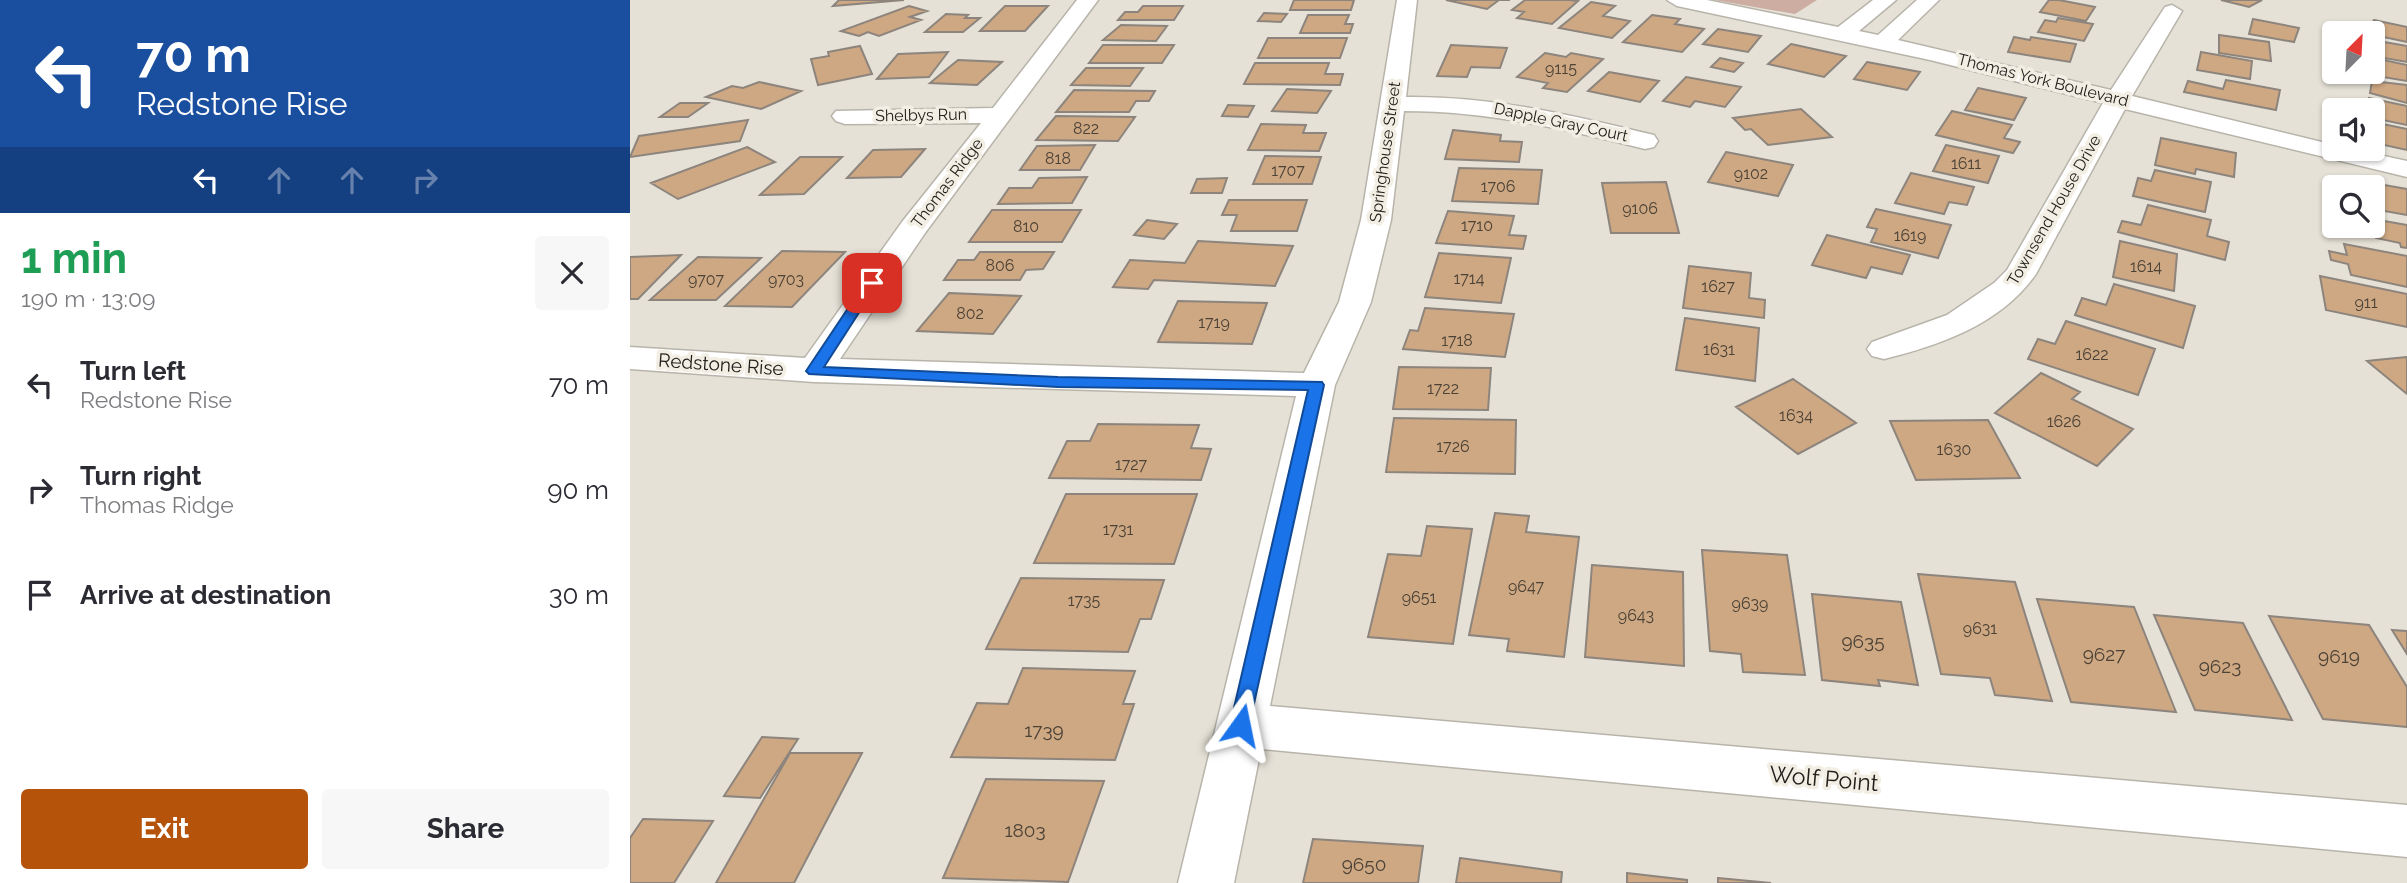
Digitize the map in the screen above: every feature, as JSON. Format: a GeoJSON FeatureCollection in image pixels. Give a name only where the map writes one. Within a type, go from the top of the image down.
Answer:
{"type":"FeatureCollection","features":[{"type":"Feature","properties":{"kind":"street","name":"Thomas Ridge"},"geometry":{"type":"LineString","coordinates":[[814,371],[872,283],[1088,0]]}},
{"type":"Feature","properties":{"kind":"street","name":"Springhouse Street"},"geometry":{"type":"LineString","coordinates":[[1206,883],[1317,385],[1355,302],[1376,220],[1407,0]]}},
{"type":"Feature","properties":{"kind":"street","name":"Thomas York Boulevard"},"geometry":{"type":"LineString","coordinates":[[1677,0],[1884,42],[2407,169]]}},
{"type":"Feature","properties":{"kind":"street"},"geometry":{"type":"LineString","coordinates":[[1844,33],[1886,0]]}},
{"type":"Feature","properties":{"kind":"street"},"geometry":{"type":"LineString","coordinates":[[1884,42],[1929,0]]}},
{"type":"Feature","properties":{"kind":"street","name":"Townsend House Drive"},"geometry":{"type":"LineString","coordinates":[[1884,348],[1972,318],[2006,292],[2020,274],[2118,98],[2172,11]]}},
{"type":"Feature","properties":{"kind":"street","name":"Dapple Gray Court"},"geometry":{"type":"LineString","coordinates":[[1392,104],[1456,103],[1505,108],[1645,141]]}},
{"type":"Feature","properties":{"kind":"street","name":"Shelbys Run"},"geometry":{"type":"LineString","coordinates":[[845,116],[998,115]]}},
{"type":"Feature","properties":{"kind":"street","name":"Redstone Rise"},"geometry":{"type":"LineString","coordinates":[[630,358],[814,371],[1058,382],[1317,385]]}},
{"type":"Feature","properties":{"kind":"street","name":"Wolf Point"},"geometry":{"type":"LineString","coordinates":[[1241,725],[2407,831]]}},
{"type":"Feature","properties":{"kind":"shaded area"},"geometry":{"type":"Polygon","coordinates":[[[1715,0],[1817,0],[1795,14],[1715,0]]]}},
{"type":"Feature","properties":{"kind":"building"},"geometry":{"type":"Polygon","coordinates":[[[839,0],[904,0],[833,6],[839,0]]]}},
{"type":"Feature","properties":{"kind":"building"},"geometry":{"type":"Polygon","coordinates":[[[1294,0],[1354,0],[1351,10],[1290,10],[1294,0]]]}},
{"type":"Feature","properties":{"kind":"building"},"geometry":{"type":"Polygon","coordinates":[[[1446,0],[1499,0],[1487,9],[1446,0]]]}},
{"type":"Feature","properties":{"kind":"building"},"geometry":{"type":"Polygon","coordinates":[[[1525,0],[1578,1],[1552,24],[1517,18],[1524,12],[1512,10],[1525,0]]]}},
{"type":"Feature","properties":{"kind":"building"},"geometry":{"type":"Polygon","coordinates":[[[2049,0],[2095,7],[2086,21],[2040,12],[2049,0]]]}},
{"type":"Feature","properties":{"kind":"building"},"geometry":{"type":"Polygon","coordinates":[[[2221,0],[2262,0],[2249,7],[2221,0]]]}},
{"type":"Feature","properties":{"kind":"building"},"geometry":{"type":"Polygon","coordinates":[[[1591,2],[1615,6],[1603,16],[1630,21],[1612,38],[1559,28],[1591,2]]]}},
{"type":"Feature","properties":{"kind":"building"},"geometry":{"type":"Polygon","coordinates":[[[909,6],[927,11],[910,17],[921,20],[879,36],[868,32],[859,36],[841,31],[909,6]]]}},
{"type":"Feature","properties":{"kind":"building"},"geometry":{"type":"Polygon","coordinates":[[[1005,6],[1048,6],[1025,31],[980,31],[1005,6]]]}},
{"type":"Feature","properties":{"kind":"building"},"geometry":{"type":"Polygon","coordinates":[[[1143,6],[1183,6],[1174,20],[1118,20],[1125,12],[1138,12],[1143,6]]]}},
{"type":"Feature","properties":{"kind":"building"},"geometry":{"type":"Polygon","coordinates":[[[1264,13],[1287,14],[1281,22],[1258,21],[1264,13]]]}},
{"type":"Feature","properties":{"kind":"building"},"geometry":{"type":"Polygon","coordinates":[[[946,14],[980,18],[963,32],[925,32],[946,14]]]}},
{"type":"Feature","properties":{"kind":"building"},"geometry":{"type":"Polygon","coordinates":[[[1308,15],[1349,15],[1345,24],[1353,24],[1350,33],[1300,33],[1308,15]]]}},
{"type":"Feature","properties":{"kind":"building"},"geometry":{"type":"Polygon","coordinates":[[[1652,15],[1680,19],[1675,24],[1704,29],[1682,52],[1623,42],[1652,15]]]}},
{"type":"Feature","properties":{"kind":"building"},"geometry":{"type":"Polygon","coordinates":[[[2058,18],[2093,24],[2084,41],[2038,32],[2045,20],[2056,22],[2058,18]]]}},
{"type":"Feature","properties":{"kind":"building"},"geometry":{"type":"Polygon","coordinates":[[[2253,19],[2299,28],[2294,42],[2249,34],[2253,19]]]}},
{"type":"Feature","properties":{"kind":"building"},"geometry":{"type":"Polygon","coordinates":[[[2385,22],[2407,27],[2407,42],[2385,37],[2385,22]]]}},
{"type":"Feature","properties":{"kind":"building"},"geometry":{"type":"Polygon","coordinates":[[[1121,25],[1167,26],[1156,41],[1103,40],[1121,25]]]}},
{"type":"Feature","properties":{"kind":"building"},"geometry":{"type":"Polygon","coordinates":[[[1718,29],[1761,36],[1748,52],[1703,44],[1718,29]]]}},
{"type":"Feature","properties":{"kind":"building"},"geometry":{"type":"Polygon","coordinates":[[[2219,35],[2269,42],[2271,61],[2219,53],[2219,35]]]}},
{"type":"Feature","properties":{"kind":"building"},"geometry":{"type":"Polygon","coordinates":[[[2014,37],[2076,44],[2070,62],[2008,52],[2014,37]]]}},
{"type":"Feature","properties":{"kind":"building"},"geometry":{"type":"Polygon","coordinates":[[[1268,38],[1347,38],[1340,58],[1258,58],[1268,38]]]}},
{"type":"Feature","properties":{"kind":"building"},"geometry":{"type":"Polygon","coordinates":[[[2385,42],[2407,46],[2407,62],[2385,58],[2385,42]]]}},
{"type":"Feature","properties":{"kind":"building"},"geometry":{"type":"Polygon","coordinates":[[[1791,44],[1846,56],[1824,77],[1768,64],[1791,44]]]}},
{"type":"Feature","properties":{"kind":"building"},"geometry":{"type":"Polygon","coordinates":[[[1103,45],[1174,45],[1162,63],[1089,63],[1103,45]]]}},
{"type":"Feature","properties":{"kind":"building"},"geometry":{"type":"Polygon","coordinates":[[[1451,45],[1507,48],[1500,68],[1471,67],[1467,77],[1437,76],[1451,45]]]}},
{"type":"Feature","properties":{"kind":"building"},"geometry":{"type":"Polygon","coordinates":[[[860,46],[872,74],[818,85],[811,59],[829,56],[828,52],[860,46]]]}},
{"type":"Feature","properties":{"kind":"building"},"geometry":{"type":"Polygon","coordinates":[[[948,52],[929,77],[877,79],[898,54],[948,52]]]}},
{"type":"Feature","properties":{"kind":"building"},"geometry":{"type":"Polygon","coordinates":[[[2201,52],[2252,61],[2250,79],[2197,70],[2201,52]]]}},
{"type":"Feature","properties":{"kind":"building"},"geometry":{"type":"Polygon","coordinates":[[[1545,53],[1566,57],[1571,53],[1603,59],[1567,92],[1543,88],[1548,83],[1517,77],[1545,53]]]}},
{"type":"Feature","properties":{"kind":"building"},"geometry":{"type":"Polygon","coordinates":[[[1720,58],[1743,63],[1734,72],[1711,67],[1720,58]]]}},
{"type":"Feature","properties":{"kind":"building"},"geometry":{"type":"Polygon","coordinates":[[[958,60],[1002,62],[977,85],[930,83],[958,60]]]}},
{"type":"Feature","properties":{"kind":"building"},"geometry":{"type":"Polygon","coordinates":[[[2385,60],[2407,65],[2407,81],[2385,77],[2385,60]]]}},
{"type":"Feature","properties":{"kind":"building"},"geometry":{"type":"Polygon","coordinates":[[[1867,62],[1920,72],[1907,90],[1854,79],[1867,62]]]}},
{"type":"Feature","properties":{"kind":"building"},"geometry":{"type":"Polygon","coordinates":[[[1255,63],[1329,63],[1325,74],[1343,74],[1340,85],[1244,84],[1255,63]]]}},
{"type":"Feature","properties":{"kind":"building"},"geometry":{"type":"Polygon","coordinates":[[[1086,68],[1143,68],[1130,86],[1071,85],[1086,68]]]}},
{"type":"Feature","properties":{"kind":"building"},"geometry":{"type":"Polygon","coordinates":[[[1609,72],[1659,81],[1640,102],[1588,91],[1609,72]]]}},
{"type":"Feature","properties":{"kind":"building"},"geometry":{"type":"Polygon","coordinates":[[[1686,77],[1741,87],[1725,107],[1695,101],[1690,107],[1663,101],[1686,77]]]}},
{"type":"Feature","properties":{"kind":"building"},"geometry":{"type":"Polygon","coordinates":[[[2226,80],[2280,90],[2276,110],[2184,92],[2188,81],[2223,89],[2226,80]]]}},
{"type":"Feature","properties":{"kind":"building"},"geometry":{"type":"Polygon","coordinates":[[[759,82],[801,91],[761,109],[706,97],[732,86],[743,88],[759,82]]]}},
{"type":"Feature","properties":{"kind":"building"},"geometry":{"type":"Polygon","coordinates":[[[2372,84],[2407,85],[2407,103],[2370,93],[2372,84]]]}},
{"type":"Feature","properties":{"kind":"building"},"geometry":{"type":"Polygon","coordinates":[[[1978,88],[2026,98],[2014,120],[1965,110],[1978,88]]]}},
{"type":"Feature","properties":{"kind":"building"},"geometry":{"type":"Polygon","coordinates":[[[1287,89],[1331,91],[1317,113],[1272,111],[1287,89]]]}},
{"type":"Feature","properties":{"kind":"building"},"geometry":{"type":"Polygon","coordinates":[[[1074,90],[1155,91],[1149,101],[1136,101],[1129,112],[1056,112],[1074,90]]]}},
{"type":"Feature","properties":{"kind":"building"},"geometry":{"type":"Polygon","coordinates":[[[2385,101],[2407,106],[2407,125],[2385,120],[2385,101]]]}},
{"type":"Feature","properties":{"kind":"building"},"geometry":{"type":"Polygon","coordinates":[[[680,103],[708,103],[688,117],[660,117],[680,103]]]}},
{"type":"Feature","properties":{"kind":"building"},"geometry":{"type":"Polygon","coordinates":[[[1228,105],[1254,106],[1248,117],[1222,116],[1228,105]]]}},
{"type":"Feature","properties":{"kind":"building"},"geometry":{"type":"Polygon","coordinates":[[[1801,109],[1832,137],[1768,145],[1751,129],[1745,130],[1733,118],[1801,109]]]}},
{"type":"Feature","properties":{"kind":"building"},"geometry":{"type":"Polygon","coordinates":[[[1952,111],[2012,125],[2004,138],[2020,142],[2013,153],[1936,135],[1952,111]]]}},
{"type":"Feature","properties":{"kind":"building"},"geometry":{"type":"Polygon","coordinates":[[[1056,116],[1135,117],[1118,141],[1036,140],[1056,116]]]}},
{"type":"Feature","properties":{"kind":"building"},"geometry":{"type":"Polygon","coordinates":[[[748,120],[740,141],[630,157],[639,136],[748,120]]]}},
{"type":"Feature","properties":{"kind":"building"},"geometry":{"type":"Polygon","coordinates":[[[1261,124],[1306,125],[1303,133],[1326,133],[1319,151],[1248,150],[1261,124]]]}},
{"type":"Feature","properties":{"kind":"building"},"geometry":{"type":"Polygon","coordinates":[[[2385,124],[2407,129],[2407,150],[2385,145],[2385,124]]]}},
{"type":"Feature","properties":{"kind":"building"},"geometry":{"type":"Polygon","coordinates":[[[1453,130],[1501,135],[1500,141],[1522,142],[1519,162],[1445,159],[1453,130]]]}},
{"type":"Feature","properties":{"kind":"building"},"geometry":{"type":"Polygon","coordinates":[[[2161,138],[2236,153],[2234,177],[2196,169],[2195,174],[2155,165],[2161,138]]]}},
{"type":"Feature","properties":{"kind":"building"},"geometry":{"type":"Polygon","coordinates":[[[1095,145],[1080,170],[1020,170],[1037,146],[1095,145]]]}},
{"type":"Feature","properties":{"kind":"building"},"geometry":{"type":"Polygon","coordinates":[[[1946,145],[1999,156],[1988,183],[1933,171],[1946,145]]]}},
{"type":"Feature","properties":{"kind":"building"},"geometry":{"type":"Polygon","coordinates":[[[747,147],[775,162],[678,199],[651,183],[747,147]]]}},
{"type":"Feature","properties":{"kind":"building"},"geometry":{"type":"Polygon","coordinates":[[[925,149],[901,177],[847,178],[873,150],[925,149]]]}},
{"type":"Feature","properties":{"kind":"building"},"geometry":{"type":"Polygon","coordinates":[[[1726,152],[1793,165],[1778,196],[1708,182],[1726,152]]]}},
{"type":"Feature","properties":{"kind":"building"},"geometry":{"type":"Polygon","coordinates":[[[1265,156],[1321,157],[1312,184],[1253,184],[1265,156]]]}},
{"type":"Feature","properties":{"kind":"building"},"geometry":{"type":"Polygon","coordinates":[[[800,157],[842,157],[804,194],[760,195],[800,157]]]}},
{"type":"Feature","properties":{"kind":"building"},"geometry":{"type":"Polygon","coordinates":[[[1459,168],[1542,170],[1538,204],[1452,201],[1459,168]]]}},
{"type":"Feature","properties":{"kind":"building"},"geometry":{"type":"Polygon","coordinates":[[[2155,170],[2211,182],[2205,212],[2133,196],[2138,178],[2151,181],[2155,170]]]}},
{"type":"Feature","properties":{"kind":"building"},"geometry":{"type":"Polygon","coordinates":[[[1911,173],[1974,187],[1967,205],[1949,202],[1944,214],[1895,203],[1911,173]]]}},
{"type":"Feature","properties":{"kind":"building"},"geometry":{"type":"Polygon","coordinates":[[[1087,177],[1072,203],[998,204],[1009,188],[1032,188],[1039,178],[1087,177]]]}},
{"type":"Feature","properties":{"kind":"building"},"geometry":{"type":"Polygon","coordinates":[[[1227,178],[1222,193],[1191,193],[1197,179],[1227,178]]]}},
{"type":"Feature","properties":{"kind":"building"},"geometry":{"type":"Polygon","coordinates":[[[1666,182],[1679,233],[1611,233],[1602,183],[1666,182]]]}},
{"type":"Feature","properties":{"kind":"building"},"geometry":{"type":"Polygon","coordinates":[[[2385,185],[2407,189],[2407,215],[2385,211],[2385,185]]]}},
{"type":"Feature","properties":{"kind":"building"},"geometry":{"type":"Polygon","coordinates":[[[1229,200],[1307,200],[1297,231],[1231,231],[1237,215],[1222,215],[1229,200]]]}},
{"type":"Feature","properties":{"kind":"building"},"geometry":{"type":"Polygon","coordinates":[[[2148,205],[2211,220],[2207,236],[2229,242],[2225,260],[2118,232],[2122,221],[2141,225],[2148,205]]]}},
{"type":"Feature","properties":{"kind":"building"},"geometry":{"type":"Polygon","coordinates":[[[1876,209],[1951,225],[1938,258],[1871,242],[1877,229],[1867,227],[1876,209]]]}},
{"type":"Feature","properties":{"kind":"building"},"geometry":{"type":"Polygon","coordinates":[[[992,210],[1081,210],[1062,242],[969,242],[992,210]]]}},
{"type":"Feature","properties":{"kind":"building"},"geometry":{"type":"Polygon","coordinates":[[[1448,211],[1514,216],[1509,235],[1526,236],[1523,249],[1436,243],[1448,211]]]}},
{"type":"Feature","properties":{"kind":"building"},"geometry":{"type":"Polygon","coordinates":[[[1147,220],[1177,224],[1164,239],[1134,235],[1147,220]]]}},
{"type":"Feature","properties":{"kind":"building"},"geometry":{"type":"Polygon","coordinates":[[[2385,221],[2407,225],[2407,248],[2401,247],[2400,243],[2376,238],[2385,238],[2385,221]]]}},
{"type":"Feature","properties":{"kind":"building"},"geometry":{"type":"Polygon","coordinates":[[[1827,235],[1910,255],[1902,274],[1871,267],[1866,278],[1812,265],[1827,235]]]}},
{"type":"Feature","properties":{"kind":"building"},"geometry":{"type":"Polygon","coordinates":[[[1198,241],[1293,246],[1275,286],[1154,280],[1148,289],[1113,287],[1130,260],[1185,263],[1198,241]]]}},
{"type":"Feature","properties":{"kind":"building"},"geometry":{"type":"Polygon","coordinates":[[[2120,241],[2177,254],[2174,291],[2113,277],[2120,241]]]}},
{"type":"Feature","properties":{"kind":"building"},"geometry":{"type":"Polygon","coordinates":[[[2344,244],[2407,256],[2407,287],[2351,275],[2348,264],[2331,260],[2329,251],[2347,255],[2344,244]]]}},
{"type":"Feature","properties":{"kind":"building"},"geometry":{"type":"Polygon","coordinates":[[[782,251],[845,252],[792,307],[725,306],[782,251]]]}},
{"type":"Feature","properties":{"kind":"building"},"geometry":{"type":"Polygon","coordinates":[[[980,252],[1054,252],[1043,269],[1026,270],[1020,280],[944,280],[958,260],[974,260],[980,252]]]}},
{"type":"Feature","properties":{"kind":"building"},"geometry":{"type":"Polygon","coordinates":[[[1439,253],[1511,258],[1501,303],[1425,297],[1439,253]]]}},
{"type":"Feature","properties":{"kind":"building"},"geometry":{"type":"Polygon","coordinates":[[[681,255],[638,299],[630,299],[630,257],[681,255]]]}},
{"type":"Feature","properties":{"kind":"building"},"geometry":{"type":"Polygon","coordinates":[[[698,257],[761,258],[716,300],[650,300],[698,257]]]}},
{"type":"Feature","properties":{"kind":"building"},"geometry":{"type":"Polygon","coordinates":[[[1689,266],[1751,273],[1749,298],[1765,300],[1764,318],[1683,308],[1689,266]]]}},
{"type":"Feature","properties":{"kind":"building"},"geometry":{"type":"Polygon","coordinates":[[[2320,276],[2407,294],[2407,327],[2326,310],[2320,276]]]}},
{"type":"Feature","properties":{"kind":"building"},"geometry":{"type":"Polygon","coordinates":[[[2114,284],[2195,306],[2183,348],[2075,315],[2082,298],[2106,305],[2114,284]]]}},
{"type":"Feature","properties":{"kind":"building"},"geometry":{"type":"Polygon","coordinates":[[[949,293],[1021,296],[993,334],[917,331],[949,293]]]}},
{"type":"Feature","properties":{"kind":"building"},"geometry":{"type":"Polygon","coordinates":[[[1178,301],[1267,303],[1252,344],[1158,342],[1178,301]]]}},
{"type":"Feature","properties":{"kind":"building"},"geometry":{"type":"Polygon","coordinates":[[[1425,308],[1514,314],[1505,357],[1403,349],[1410,330],[1418,331],[1425,308]]]}},
{"type":"Feature","properties":{"kind":"building"},"geometry":{"type":"Polygon","coordinates":[[[1685,318],[1759,328],[1755,381],[1676,370],[1685,318]]]}},
{"type":"Feature","properties":{"kind":"building"},"geometry":{"type":"Polygon","coordinates":[[[2066,321],[2155,349],[2138,395],[2028,359],[2038,339],[2055,344],[2066,321]]]}},
{"type":"Feature","properties":{"kind":"building"},"geometry":{"type":"Polygon","coordinates":[[[2407,357],[2407,394],[2367,361],[2376,360],[2407,357]]]}},
{"type":"Feature","properties":{"kind":"building"},"geometry":{"type":"Polygon","coordinates":[[[1399,367],[1491,368],[1488,410],[1393,409],[1399,367]]]}},
{"type":"Feature","properties":{"kind":"building"},"geometry":{"type":"Polygon","coordinates":[[[2041,373],[2080,392],[2072,399],[2133,429],[2097,466],[1995,413],[2041,373]]]}},
{"type":"Feature","properties":{"kind":"building"},"geometry":{"type":"Polygon","coordinates":[[[1793,379],[1856,423],[1798,454],[1736,407],[1793,379]]]}},
{"type":"Feature","properties":{"kind":"building"},"geometry":{"type":"Polygon","coordinates":[[[1394,418],[1516,420],[1515,474],[1386,472],[1394,418]]]}},
{"type":"Feature","properties":{"kind":"building"},"geometry":{"type":"Polygon","coordinates":[[[1988,420],[2020,478],[1916,480],[1890,421],[1988,420]]]}},
{"type":"Feature","properties":{"kind":"building"},"geometry":{"type":"Polygon","coordinates":[[[1098,424],[1199,425],[1191,448],[1211,449],[1201,480],[1049,478],[1067,441],[1090,441],[1098,424]]]}},
{"type":"Feature","properties":{"kind":"building"},"geometry":{"type":"Polygon","coordinates":[[[1066,494],[1197,494],[1174,564],[1034,563],[1066,494]]]}},
{"type":"Feature","properties":{"kind":"building"},"geometry":{"type":"Polygon","coordinates":[[[1495,513],[1529,516],[1526,532],[1579,537],[1564,657],[1507,651],[1509,639],[1469,635],[1495,513]]]}},
{"type":"Feature","properties":{"kind":"building"},"geometry":{"type":"Polygon","coordinates":[[[1427,526],[1472,529],[1453,644],[1368,637],[1388,554],[1421,556],[1427,526]]]}},
{"type":"Feature","properties":{"kind":"building"},"geometry":{"type":"Polygon","coordinates":[[[1702,550],[1787,555],[1805,675],[1743,672],[1741,654],[1710,651],[1702,550]]]}},
{"type":"Feature","properties":{"kind":"building"},"geometry":{"type":"Polygon","coordinates":[[[1592,565],[1683,572],[1684,666],[1585,657],[1592,565]]]}},
{"type":"Feature","properties":{"kind":"building"},"geometry":{"type":"Polygon","coordinates":[[[1918,574],[2015,582],[2052,701],[1995,695],[1990,678],[1941,674],[1918,574]]]}},
{"type":"Feature","properties":{"kind":"building"},"geometry":{"type":"Polygon","coordinates":[[[1021,578],[1164,580],[1151,619],[1140,619],[1128,652],[986,649],[1021,578]]]}},
{"type":"Feature","properties":{"kind":"building"},"geometry":{"type":"Polygon","coordinates":[[[1812,594],[1901,602],[1918,685],[1878,680],[1880,686],[1822,680],[1812,594]]]}},
{"type":"Feature","properties":{"kind":"building"},"geometry":{"type":"Polygon","coordinates":[[[2037,599],[2134,607],[2176,712],[2071,702],[2037,599]]]}},
{"type":"Feature","properties":{"kind":"building"},"geometry":{"type":"Polygon","coordinates":[[[2154,615],[2243,623],[2292,720],[2195,710],[2154,615]]]}},
{"type":"Feature","properties":{"kind":"building"},"geometry":{"type":"Polygon","coordinates":[[[2269,616],[2369,625],[2407,687],[2407,727],[2323,719],[2269,616]]]}},
{"type":"Feature","properties":{"kind":"building"},"geometry":{"type":"Polygon","coordinates":[[[2392,630],[2407,631],[2407,654],[2392,630]]]}},
{"type":"Feature","properties":{"kind":"building"},"geometry":{"type":"Polygon","coordinates":[[[1023,668],[1135,671],[1123,704],[1134,704],[1115,760],[951,757],[977,703],[1008,704],[1023,668]]]}},
{"type":"Feature","properties":{"kind":"building"},"geometry":{"type":"Polygon","coordinates":[[[762,737],[798,739],[760,798],[724,796],[762,737]]]}},
{"type":"Feature","properties":{"kind":"building"},"geometry":{"type":"Polygon","coordinates":[[[790,753],[862,753],[794,883],[716,883],[790,753]]]}},
{"type":"Feature","properties":{"kind":"building"},"geometry":{"type":"Polygon","coordinates":[[[986,779],[1104,781],[1068,882],[943,878],[986,779]]]}},
{"type":"Feature","properties":{"kind":"building"},"geometry":{"type":"Polygon","coordinates":[[[643,819],[713,821],[674,883],[630,883],[630,838],[643,819]]]}},
{"type":"Feature","properties":{"kind":"building"},"geometry":{"type":"Polygon","coordinates":[[[1313,839],[1423,846],[1418,883],[1303,883],[1313,839]]]}},
{"type":"Feature","properties":{"kind":"building"},"geometry":{"type":"Polygon","coordinates":[[[1460,858],[1562,872],[1561,883],[1456,883],[1460,858]]]}},
{"type":"Feature","properties":{"kind":"building"},"geometry":{"type":"Polygon","coordinates":[[[1627,873],[1687,880],[1687,883],[1627,883],[1627,873]]]}},
{"type":"Feature","properties":{"kind":"building"},"geometry":{"type":"Polygon","coordinates":[[[1718,878],[1771,883],[1718,883],[1718,878]]]}},
{"type":"Feature","properties":{"kind":"route"},"geometry":{"type":"LineString","coordinates":[[872,283],[814,371],[1058,382],[1317,385],[1241,725]]}}]}
